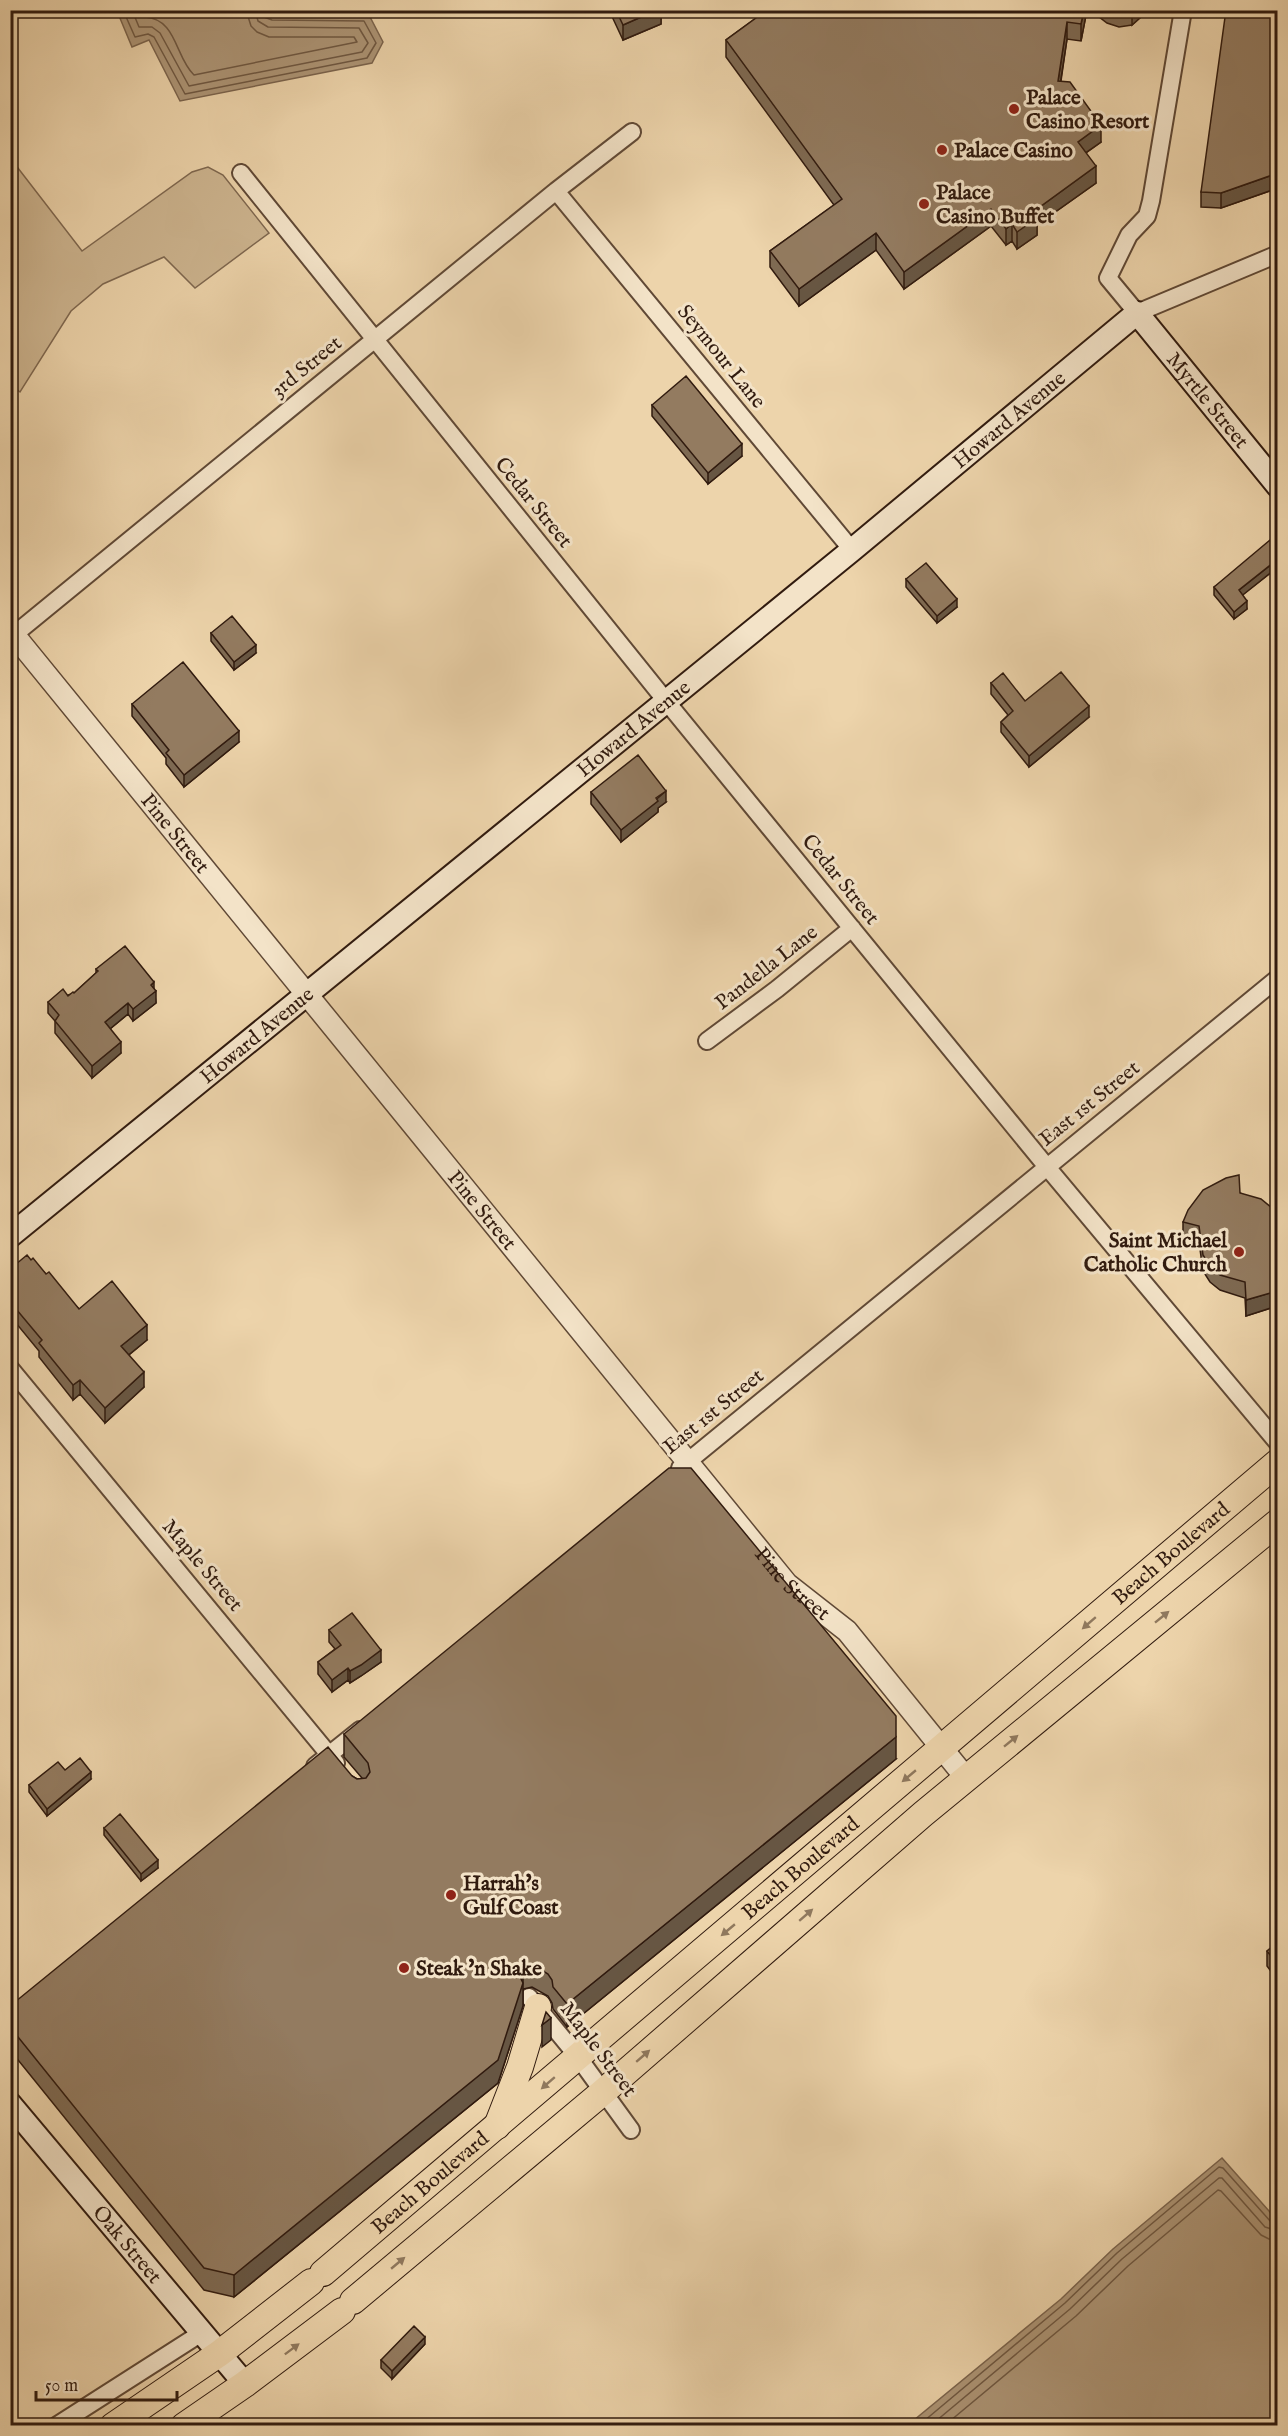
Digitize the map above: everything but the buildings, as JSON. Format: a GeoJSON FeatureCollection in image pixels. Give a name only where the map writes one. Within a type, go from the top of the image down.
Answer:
{"type":"FeatureCollection","features":[{"type":"Feature","properties":{"kind":"main road","name":"Myrtle Street"},"geometry":{"type":"LineString","coordinates":[[1137,313],[1278,486]]}},
{"type":"Feature","properties":{"kind":"main road","name":"Howard Avenue"},"geometry":{"type":"LineString","coordinates":[[10,1236],[852,550],[1137,313]]}},
{"type":"Feature","properties":{"kind":"main road","name":"Beach Boulevard"},"geometry":{"type":"LineString","coordinates":[[113,2426],[220,2353],[317,2277],[496,2128],[1278,1462]]}},
{"type":"Feature","properties":{"kind":"main road","name":"Beach Boulevard"},"geometry":{"type":"LineString","coordinates":[[184,2426],[245,2384],[347,2306],[569,2118],[603,2092],[966,1778],[1278,1522]]}},
{"type":"Feature","properties":{"kind":"main road"},"geometry":{"type":"LineString","coordinates":[[496,2128],[520,2067],[534,2002]]}},
{"type":"Feature","properties":{"kind":"main road","name":"Oak Street"},"geometry":{"type":"LineString","coordinates":[[10,2104],[245,2384]]}},
{"type":"Feature","properties":{"kind":"street"},"geometry":{"type":"LineString","coordinates":[[1137,313],[1108,278],[1129,235],[1147,216],[1183,10]]}},
{"type":"Feature","properties":{"kind":"street","name":"3rd Street"},"geometry":{"type":"LineString","coordinates":[[12,634],[556,190],[632,132]]}},
{"type":"Feature","properties":{"kind":"street","name":"Cedar Street"},"geometry":{"type":"LineString","coordinates":[[241,173],[373,340],[666,701],[1047,1167],[1278,1443]]}},
{"type":"Feature","properties":{"kind":"street","name":"Seymour Lane"},"geometry":{"type":"LineString","coordinates":[[556,190],[852,550]]}},
{"type":"Feature","properties":{"kind":"street","name":"Howard Avenue"},"geometry":{"type":"LineString","coordinates":[[1137,313],[1278,254]]}},
{"type":"Feature","properties":{"kind":"street","name":"Pine Street"},"geometry":{"type":"LineString","coordinates":[[12,634],[787,1584],[847,1631],[966,1778]]}},
{"type":"Feature","properties":{"kind":"street","name":"Pandella Lane"},"geometry":{"type":"LineString","coordinates":[[707,1041],[777,989],[852,928]]}},
{"type":"Feature","properties":{"kind":"street","name":"East 1st Street"},"geometry":{"type":"LineString","coordinates":[[670,1476],[1278,978]]}},
{"type":"Feature","properties":{"kind":"street","name":"Maple Street"},"geometry":{"type":"LineString","coordinates":[[10,1368],[345,1773]]}},
{"type":"Feature","properties":{"kind":"street"},"geometry":{"type":"LineString","coordinates":[[303,1777],[376,1717]]}},
{"type":"Feature","properties":{"kind":"street","name":"Maple Street"},"geometry":{"type":"LineString","coordinates":[[534,2002],[578,2057],[631,2130]]}},
{"type":"Feature","properties":{"kind":"street"},"geometry":{"type":"LineString","coordinates":[[56,2426],[203,2332]]}},
{"type":"Feature","properties":{"kind":"shaded area"},"geometry":{"type":"Polygon","coordinates":[[[11,159],[82,251],[192,172],[208,167],[223,175],[269,233],[195,288],[164,257],[103,284],[71,311],[20,392],[10,384],[11,159]]]}},
{"type":"Feature","properties":{"kind":"water"},"geometry":{"type":"Polygon","coordinates":[[[263,10],[272,14],[369,15],[383,42],[372,63],[180,101],[149,40],[132,47],[117,11],[263,10]]]}},
{"type":"Feature","properties":{"kind":"water"},"geometry":{"type":"Polygon","coordinates":[[[1222,2158],[1277,2220],[1277,2425],[908,2425],[1061,2299],[1113,2249],[1222,2158]]]}},
{"type":"Feature","properties":{"kind":"place","name":"Palace Casino Resort"},"geometry":{"type":"Point","coordinates":[1014,109]}},
{"type":"Feature","properties":{"kind":"place","name":"Palace Casino"},"geometry":{"type":"Point","coordinates":[942,150]}},
{"type":"Feature","properties":{"kind":"place","name":"Palace Casino Buffet"},"geometry":{"type":"Point","coordinates":[924,204]}},
{"type":"Feature","properties":{"kind":"place","name":"Saint Michael Catholic Church"},"geometry":{"type":"Point","coordinates":[1239,1252]}},
{"type":"Feature","properties":{"kind":"place","name":"Harrah's Gulf Coast"},"geometry":{"type":"Point","coordinates":[451,1895]}},
{"type":"Feature","properties":{"kind":"place","name":"Steak 'n Shake"},"geometry":{"type":"Point","coordinates":[404,1968]}}]}
